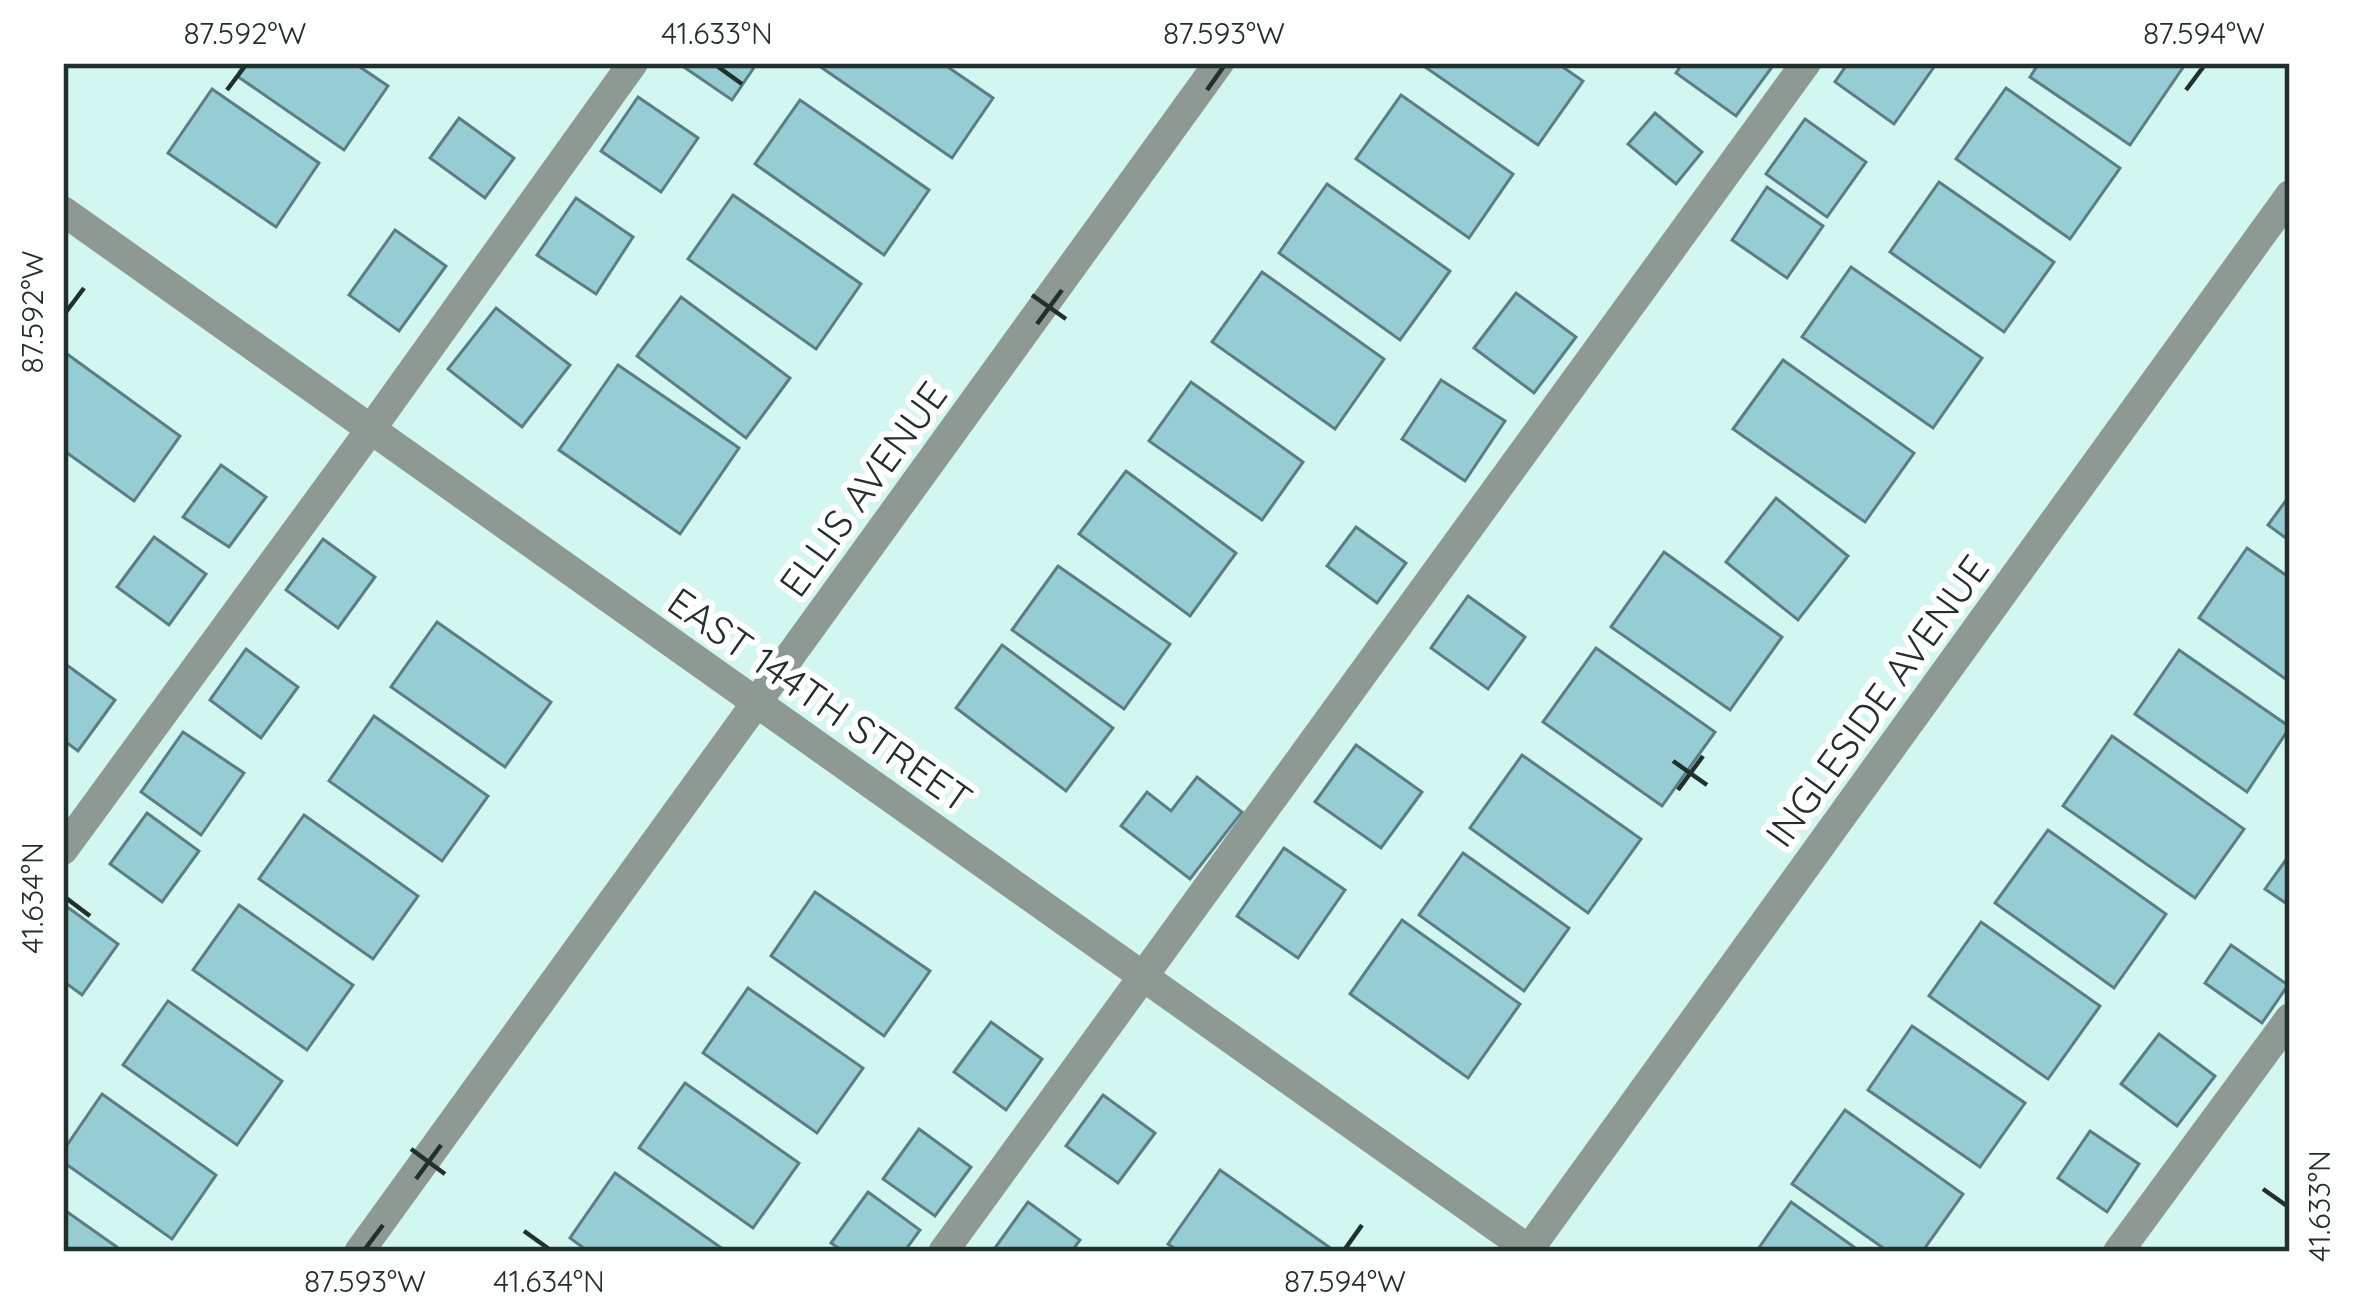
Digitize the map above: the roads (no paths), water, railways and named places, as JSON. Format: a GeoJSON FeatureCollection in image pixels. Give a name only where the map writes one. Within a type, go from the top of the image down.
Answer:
{"type":"FeatureCollection","features":[{"type":"Feature","properties":{"kind":"street"},"geometry":{"type":"LineString","coordinates":[[63,850],[633,63]]}},
{"type":"Feature","properties":{"kind":"street","name":"ELLIS AVENUE"},"geometry":{"type":"LineString","coordinates":[[359,1252],[1219,63]]}},
{"type":"Feature","properties":{"kind":"street"},"geometry":{"type":"LineString","coordinates":[[943,1252],[1805,63]]}},
{"type":"Feature","properties":{"kind":"street","name":"INGLESIDE AVENUE"},"geometry":{"type":"LineString","coordinates":[[1529,1251],[2290,195]]}},
{"type":"Feature","properties":{"kind":"street","name":"EAST 144TH STREET"},"geometry":{"type":"LineString","coordinates":[[63,211],[1529,1251]]}},
{"type":"Feature","properties":{"kind":"street"},"geometry":{"type":"LineString","coordinates":[[2118,1252],[2290,1018]]}}]}
